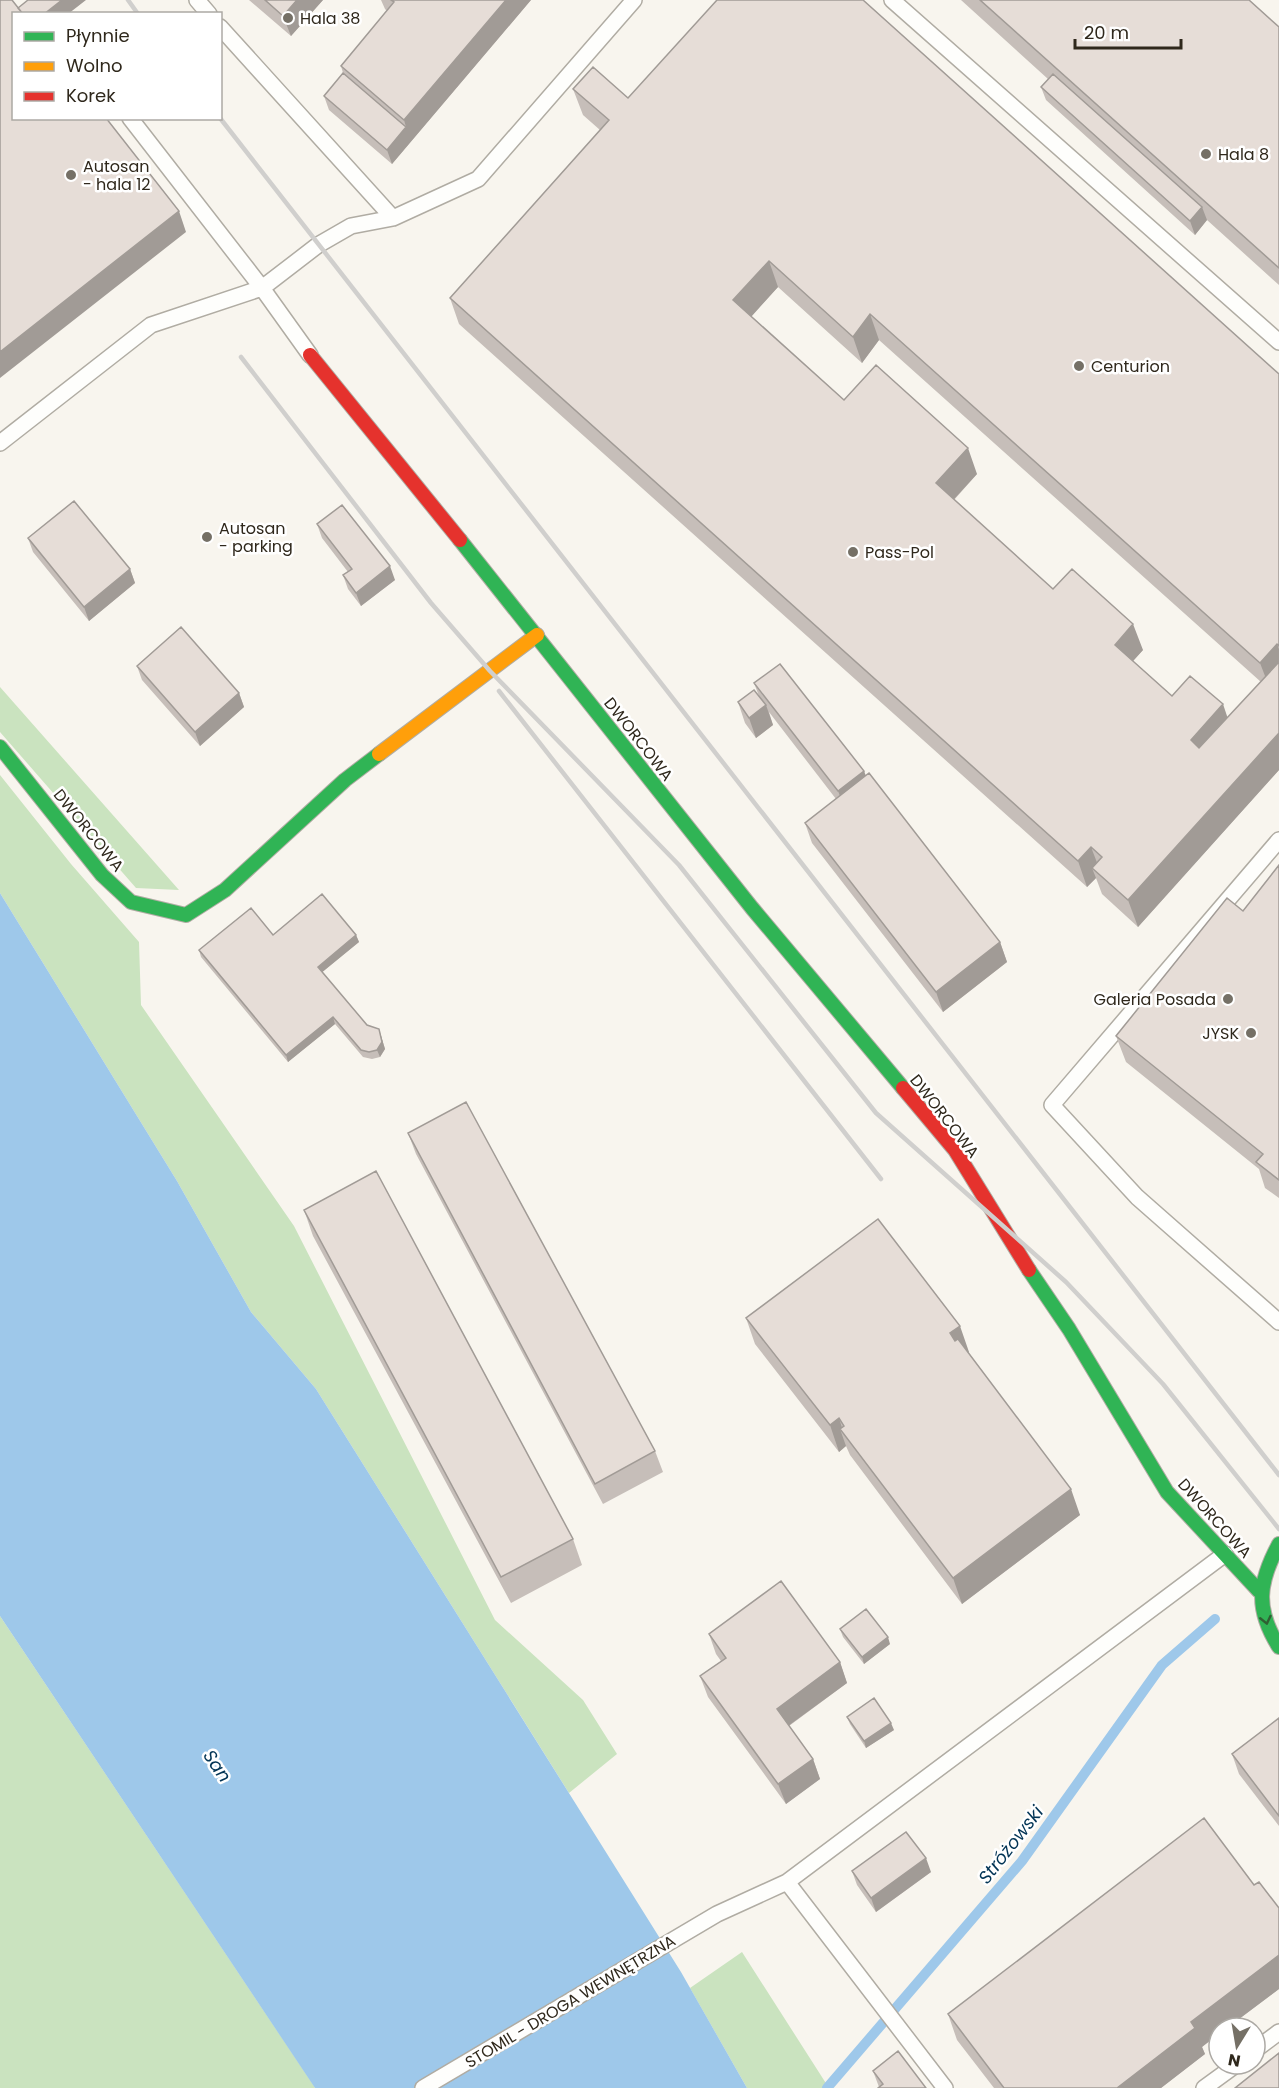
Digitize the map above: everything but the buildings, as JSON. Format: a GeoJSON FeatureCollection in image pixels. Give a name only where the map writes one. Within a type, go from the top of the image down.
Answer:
{"type":"FeatureCollection","features":[{"type":"Feature","properties":{"kind":"street","name":"DWORCOWA"},"geometry":{"type":"LineString","coordinates":[[310,356],[537,635],[752,908],[955,1150],[994,1218],[1069,1329],[1167,1492],[1259,1591],[1269,1634],[1279,1647]]}},
{"type":"Feature","properties":{"kind":"street","name":"DWORCOWA"},"geometry":{"type":"LineString","coordinates":[[0,747],[102,875],[123,895],[131,902],[186,915],[225,891],[345,780],[537,635]]}},
{"type":"Feature","properties":{"kind":"street"},"geometry":{"type":"LineString","coordinates":[[1259,1591],[1265,1568],[1279,1544]]}},
{"type":"Feature","properties":{"kind":"lane"},"geometry":{"type":"LineString","coordinates":[[197,0],[207,12]]}},
{"type":"Feature","properties":{"kind":"lane"},"geometry":{"type":"LineString","coordinates":[[0,443],[151,325],[262,288],[318,245],[351,226],[393,218],[478,179],[634,0]]}},
{"type":"Feature","properties":{"kind":"lane"},"geometry":{"type":"LineString","coordinates":[[892,0],[1279,342]]}},
{"type":"Feature","properties":{"kind":"lane"},"geometry":{"type":"LineString","coordinates":[[222,29],[393,218]]}},
{"type":"Feature","properties":{"kind":"lane"},"geometry":{"type":"LineString","coordinates":[[132,120],[262,288],[310,356]]}},
{"type":"Feature","properties":{"kind":"lane"},"geometry":{"type":"LineString","coordinates":[[1279,840],[1052,1105],[1137,1197],[1279,1322]]}},
{"type":"Feature","properties":{"kind":"lane","name":"STOMIL - DROGA WEWNĘTRZNA"},"geometry":{"type":"LineString","coordinates":[[423,2088],[717,1914],[787,1882],[1225,1554]]}},
{"type":"Feature","properties":{"kind":"lane"},"geometry":{"type":"LineString","coordinates":[[787,1882],[866,1988],[945,2088]]}},
{"type":"Feature","properties":{"kind":"lane"},"geometry":{"type":"LineString","coordinates":[[1204,2088],[1220,2076]]}},
{"type":"Feature","properties":{"kind":"green space"},"geometry":{"type":"Polygon","coordinates":[[[0,687],[179,890],[136,888],[0,732],[0,687]]]}},
{"type":"Feature","properties":{"kind":"green space"},"geometry":{"type":"Polygon","coordinates":[[[0,775],[71,864],[139,942],[141,1005],[294,1226],[495,1620],[583,1700],[617,1754],[569,1793],[316,1389],[251,1312],[177,1181],[0,893],[0,775]]]}},
{"type":"Feature","properties":{"kind":"green space"},"geometry":{"type":"Polygon","coordinates":[[[0,1616],[314,2086],[315,2088],[0,2088],[0,1616]]]}},
{"type":"Feature","properties":{"kind":"green space"},"geometry":{"type":"Polygon","coordinates":[[[742,1952],[829,2088],[747,2088],[690,1988],[742,1952]]]}},
{"type":"Feature","properties":{"kind":"water","name":"San"},"geometry":{"type":"Polygon","coordinates":[[[0,893],[177,1181],[251,1312],[316,1389],[681,1972],[747,2088],[315,2088],[0,1616],[0,893]]]}},
{"type":"Feature","properties":{"kind":"waterway","name":"Stróżowski"},"geometry":{"type":"LineString","coordinates":[[827,2088],[1022,1861],[1162,1665],[1215,1619]]}},
{"type":"Feature","properties":{"kind":"railway"},"geometry":{"type":"LineString","coordinates":[[128,0],[137,12]]}},
{"type":"Feature","properties":{"kind":"railway"},"geometry":{"type":"LineString","coordinates":[[222,120],[1279,1475]]}},
{"type":"Feature","properties":{"kind":"railway"},"geometry":{"type":"LineString","coordinates":[[241,357],[431,603],[490,671],[679,865],[876,1113],[1066,1282],[1163,1384],[1279,1529]]}},
{"type":"Feature","properties":{"kind":"railway"},"geometry":{"type":"LineString","coordinates":[[499,691],[881,1179]]}},
{"type":"Feature","properties":{"kind":"traffic: fast"},"geometry":{"type":"LineString","coordinates":[[460,540],[752,908],[903,1088]]}},
{"type":"Feature","properties":{"kind":"traffic: fast"},"geometry":{"type":"LineString","coordinates":[[0,747],[102,875],[131,902],[186,915],[225,890],[345,780],[379,754]]}},
{"type":"Feature","properties":{"kind":"traffic: fast"},"geometry":{"type":"LineString","coordinates":[[1029,1270],[1069,1329],[1167,1492],[1259,1591]]}},
{"type":"Feature","properties":{"kind":"traffic: fast"},"geometry":{"type":"LineString","coordinates":[[1279,1544],[1267,1571],[1262,1596],[1266,1620],[1279,1647]]}},
{"type":"Feature","properties":{"kind":"traffic: slow"},"geometry":{"type":"LineString","coordinates":[[379,754],[537,635]]}},
{"type":"Feature","properties":{"kind":"traffic: jam"},"geometry":{"type":"LineString","coordinates":[[310,355],[460,540]]}},
{"type":"Feature","properties":{"kind":"traffic: jam"},"geometry":{"type":"LineString","coordinates":[[903,1088],[955,1150],[1029,1270]]}},
{"type":"Feature","properties":{"kind":"place","name":"Hala 38"},"geometry":{"type":"Point","coordinates":[288,18]}},
{"type":"Feature","properties":{"kind":"place","name":"Hala 8"},"geometry":{"type":"Point","coordinates":[1206,154]}},
{"type":"Feature","properties":{"kind":"place","name":"Autosan - hala 12"},"geometry":{"type":"Point","coordinates":[71,175]}},
{"type":"Feature","properties":{"kind":"place","name":"Centurion"},"geometry":{"type":"Point","coordinates":[1079,366]}},
{"type":"Feature","properties":{"kind":"place","name":"Autosan - parking"},"geometry":{"type":"Point","coordinates":[207,537]}},
{"type":"Feature","properties":{"kind":"place","name":"Pass-Pol"},"geometry":{"type":"Point","coordinates":[853,552]}},
{"type":"Feature","properties":{"kind":"place","name":"Galeria Posada"},"geometry":{"type":"Point","coordinates":[1228,999]}},
{"type":"Feature","properties":{"kind":"place","name":"JYSK"},"geometry":{"type":"Point","coordinates":[1251,1033]}}]}
